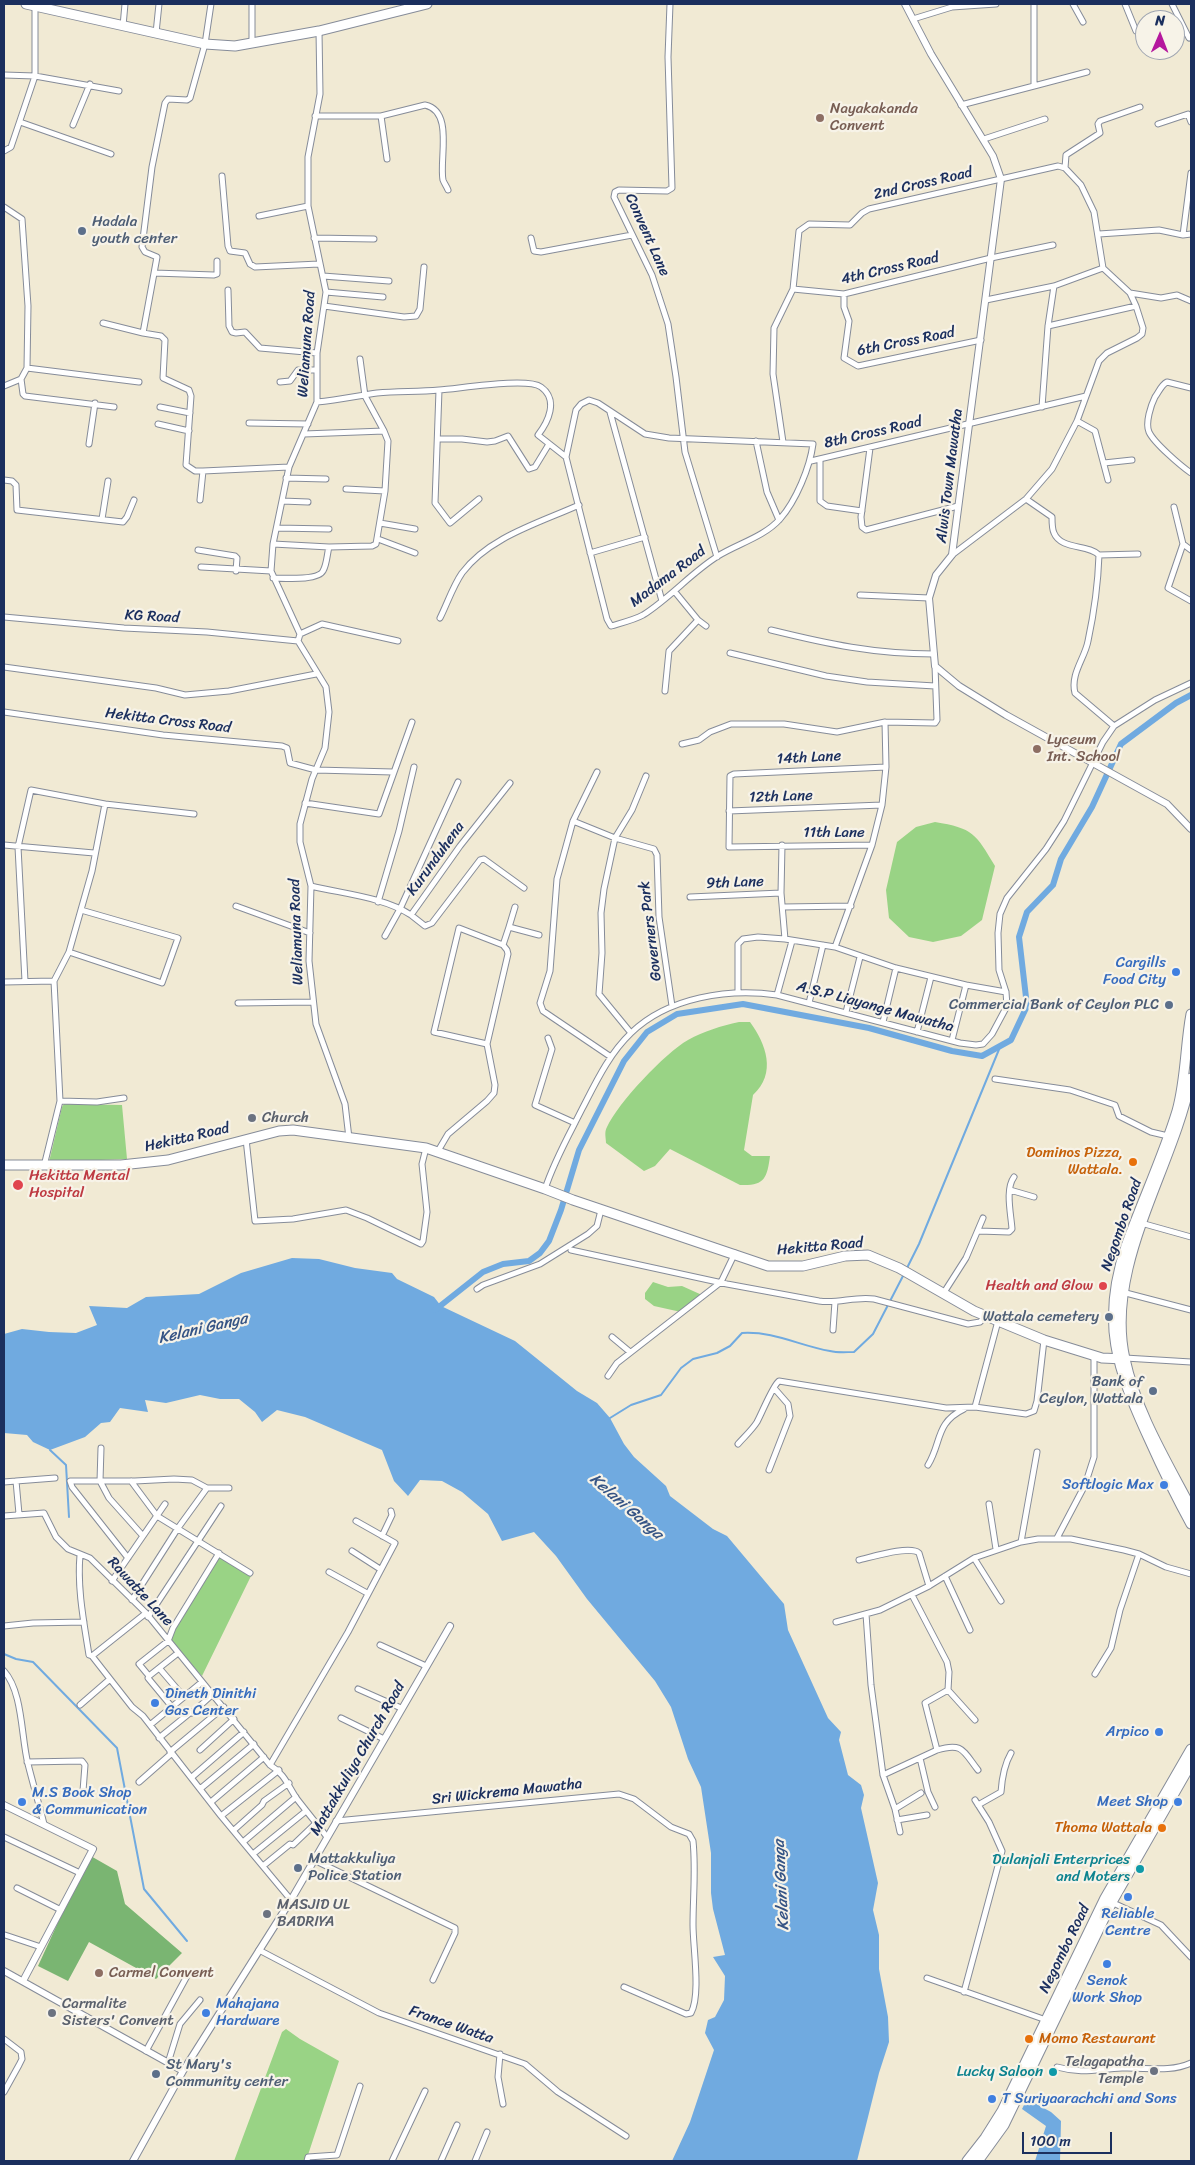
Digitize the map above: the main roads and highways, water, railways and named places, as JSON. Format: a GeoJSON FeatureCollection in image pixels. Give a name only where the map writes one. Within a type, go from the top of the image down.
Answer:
{"type":"FeatureCollection","features":[{"type":"Feature","properties":{"kind":"main road"},"geometry":{"type":"LineString","coordinates":[[37,5],[123,27],[204,44],[235,46],[319,31],[427,4]]}},
{"type":"Feature","properties":{"kind":"main road","name":"Negombo Road"},"geometry":{"type":"LineString","coordinates":[[1191,1014],[1184,1078],[1179,1104],[1139,1223],[1130,1259],[1119,1291],[1121,1359],[1138,1414],[1166,1477],[1191,1524]]}},
{"type":"Feature","properties":{"kind":"main road","name":"Negombo Road"},"geometry":{"type":"LineString","coordinates":[[1139,1223],[1181,1120],[1191,1078]]}},
{"type":"Feature","properties":{"kind":"main road","name":"Hekitta Road"},"geometry":{"type":"LineString","coordinates":[[4,1165],[121,1165],[168,1160],[246,1138],[293,1130],[426,1148],[546,1189],[572,1200],[735,1253],[768,1266],[803,1266],[852,1255],[868,1255],[903,1270],[943,1294],[986,1316],[1044,1340],[1094,1356],[1121,1359]]}},
{"type":"Feature","properties":{"kind":"main road","name":"Negombo Road"},"geometry":{"type":"LineString","coordinates":[[1121,1359],[1135,1394],[1191,1508]]}},
{"type":"Feature","properties":{"kind":"main road","name":"Negombo Road"},"geometry":{"type":"LineString","coordinates":[[967,2161],[986,2138],[998,2118],[1108,1900],[1191,1749]]}},
{"type":"Feature","properties":{"kind":"main road","name":"Negombo Road"},"geometry":{"type":"LineString","coordinates":[[978,2161],[998,2134],[1010,2113],[1108,1900],[1191,1764]]}},
{"type":"Feature","properties":{"kind":"water","name":"Kelani Ganga"},"geometry":{"type":"Polygon","coordinates":[[[292,1258],[319,1259],[355,1268],[392,1273],[397,1279],[434,1297],[441,1306],[515,1341],[577,1391],[597,1403],[610,1418],[624,1444],[634,1457],[666,1486],[670,1496],[713,1529],[727,1536],[784,1604],[788,1630],[828,1718],[841,1732],[839,1740],[848,1775],[861,1785],[864,1795],[861,1808],[878,1883],[873,1910],[879,1935],[879,1969],[888,2017],[889,2042],[879,2073],[857,2161],[672,2161],[690,2122],[714,2050],[705,2033],[708,2020],[715,2017],[724,2000],[725,1976],[713,1957],[725,1955],[713,1909],[711,1853],[701,1787],[688,1759],[671,1707],[655,1681],[587,1599],[556,1556],[534,1532],[502,1541],[488,1514],[462,1492],[442,1481],[420,1480],[408,1496],[394,1481],[382,1450],[305,1417],[277,1410],[262,1422],[255,1412],[239,1399],[220,1399],[200,1395],[166,1403],[145,1400],[148,1412],[120,1408],[110,1422],[101,1423],[85,1437],[50,1450],[33,1442],[27,1435],[4,1433],[4,1334],[22,1329],[76,1333],[97,1325],[89,1306],[127,1308],[146,1297],[199,1294],[241,1273],[292,1258]]]}},
{"type":"Feature","properties":{"kind":"water"},"geometry":{"type":"Polygon","coordinates":[[[1027,2099],[1051,2112],[1061,2121],[1060,2161],[1035,2161],[1046,2126],[1022,2109],[1027,2099]]]}},
{"type":"Feature","properties":{"kind":"waterway"},"geometry":{"type":"LineString","coordinates":[[435,1310],[483,1272],[503,1264],[529,1261],[540,1253],[549,1241],[561,1210],[579,1150],[624,1061],[647,1032],[677,1014],[743,1004],[869,1028],[952,1051],[982,1056],[1011,1040],[1027,1006],[1019,937],[1027,912],[1053,885],[1061,859],[1092,807],[1121,744],[1176,703],[1191,695]]}},
{"type":"Feature","properties":{"kind":"waterway"},"geometry":{"type":"LineString","coordinates":[[907,1268],[919,1244],[1000,1047]]}},
{"type":"Feature","properties":{"kind":"waterway"},"geometry":{"type":"LineString","coordinates":[[610,1418],[631,1405],[661,1395],[681,1368],[693,1359],[717,1353],[730,1346],[742,1333],[776,1336],[833,1352],[854,1352],[873,1334],[904,1274]]}},
{"type":"Feature","properties":{"kind":"waterway"},"geometry":{"type":"LineString","coordinates":[[50,1450],[66,1465],[69,1517]]}},
{"type":"Feature","properties":{"kind":"waterway"},"geometry":{"type":"LineString","coordinates":[[4,1654],[16,1659],[33,1662],[117,1748],[144,1889],[187,1941]]}},
{"type":"Feature","properties":{"kind":"place","name":"Nayakakanda Convent"},"geometry":{"type":"Point","coordinates":[820,118]}},
{"type":"Feature","properties":{"kind":"place","name":"Hadala youth center"},"geometry":{"type":"Point","coordinates":[82,231]}},
{"type":"Feature","properties":{"kind":"place","name":"Lyceum Int. School"},"geometry":{"type":"Point","coordinates":[1037,749]}},
{"type":"Feature","properties":{"kind":"place","name":"Cargills Food City"},"geometry":{"type":"Point","coordinates":[1176,972]}},
{"type":"Feature","properties":{"kind":"place","name":"Commercial Bank of Ceylon PLC"},"geometry":{"type":"Point","coordinates":[1169,1005]}},
{"type":"Feature","properties":{"kind":"place","name":"Church"},"geometry":{"type":"Point","coordinates":[252,1118]}},
{"type":"Feature","properties":{"kind":"place","name":"Dominos Pizza, Wattala."},"geometry":{"type":"Point","coordinates":[1133,1162]}},
{"type":"Feature","properties":{"kind":"place","name":"Hekitta Mental Hospital"},"geometry":{"type":"Point","coordinates":[18,1185]}},
{"type":"Feature","properties":{"kind":"place","name":"Health and Glow"},"geometry":{"type":"Point","coordinates":[1103,1286]}},
{"type":"Feature","properties":{"kind":"place","name":"Wattala cemetery"},"geometry":{"type":"Point","coordinates":[1109,1317]}},
{"type":"Feature","properties":{"kind":"place","name":"Bank of Ceylon, Wattala"},"geometry":{"type":"Point","coordinates":[1153,1391]}},
{"type":"Feature","properties":{"kind":"place","name":"Softlogic Max"},"geometry":{"type":"Point","coordinates":[1164,1485]}},
{"type":"Feature","properties":{"kind":"place","name":"Dineth Dinithi Gas Center"},"geometry":{"type":"Point","coordinates":[155,1703]}},
{"type":"Feature","properties":{"kind":"place","name":"Arpico"},"geometry":{"type":"Point","coordinates":[1159,1732]}},
{"type":"Feature","properties":{"kind":"place","name":"M.S Book Shop & Communication"},"geometry":{"type":"Point","coordinates":[22,1802]}},
{"type":"Feature","properties":{"kind":"place","name":"Meet Shop"},"geometry":{"type":"Point","coordinates":[1178,1802]}},
{"type":"Feature","properties":{"kind":"place","name":"Thoma Wattala"},"geometry":{"type":"Point","coordinates":[1162,1828]}},
{"type":"Feature","properties":{"kind":"place","name":"Mattakkuliya Police Station"},"geometry":{"type":"Point","coordinates":[298,1868]}},
{"type":"Feature","properties":{"kind":"place","name":"Dulanjali Enterprices and Moters"},"geometry":{"type":"Point","coordinates":[1140,1869]}},
{"type":"Feature","properties":{"kind":"place","name":"Reliable Centre"},"geometry":{"type":"Point","coordinates":[1128,1897]}},
{"type":"Feature","properties":{"kind":"place","name":"MASJID UL BADRIYA"},"geometry":{"type":"Point","coordinates":[267,1914]}},
{"type":"Feature","properties":{"kind":"place","name":"Senok Work Shop"},"geometry":{"type":"Point","coordinates":[1107,1964]}},
{"type":"Feature","properties":{"kind":"place","name":"Carmel Convent"},"geometry":{"type":"Point","coordinates":[99,1973]}},
{"type":"Feature","properties":{"kind":"place","name":"Carmalite Sisters' Convent"},"geometry":{"type":"Point","coordinates":[52,2013]}},
{"type":"Feature","properties":{"kind":"place","name":"Mahajana Hardware"},"geometry":{"type":"Point","coordinates":[206,2013]}},
{"type":"Feature","properties":{"kind":"place","name":"Momo Restaurant"},"geometry":{"type":"Point","coordinates":[1029,2039]}},
{"type":"Feature","properties":{"kind":"place","name":"Telagapatha Temple"},"geometry":{"type":"Point","coordinates":[1154,2071]}},
{"type":"Feature","properties":{"kind":"place","name":"Lucky Saloon"},"geometry":{"type":"Point","coordinates":[1053,2072]}},
{"type":"Feature","properties":{"kind":"place","name":"St Mary's Community center"},"geometry":{"type":"Point","coordinates":[156,2074]}},
{"type":"Feature","properties":{"kind":"place","name":"T Suriyaarachchi and Sons"},"geometry":{"type":"Point","coordinates":[992,2099]}}]}
